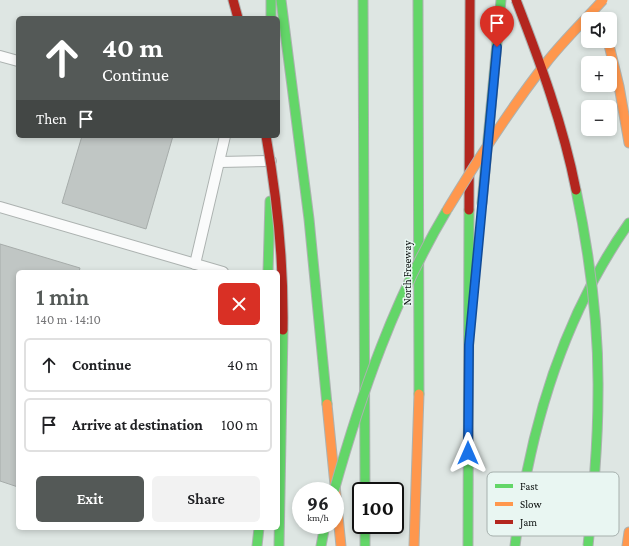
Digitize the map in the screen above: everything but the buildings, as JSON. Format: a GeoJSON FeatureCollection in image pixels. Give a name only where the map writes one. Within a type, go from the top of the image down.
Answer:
{"type":"FeatureCollection","features":[{"type":"Feature","properties":{"kind":"main road"},"geometry":{"type":"LineString","coordinates":[[233,0],[237,16]]}},
{"type":"Feature","properties":{"kind":"main road"},"geometry":{"type":"LineString","coordinates":[[271,0],[271,16]]}},
{"type":"Feature","properties":{"kind":"main road"},"geometry":{"type":"LineString","coordinates":[[281,0],[309,219],[341,546]]}},
{"type":"Feature","properties":{"kind":"main road"},"geometry":{"type":"LineString","coordinates":[[363,0],[364,482]]}},
{"type":"Feature","properties":{"kind":"main road","name":"North Freeway"},"geometry":{"type":"LineString","coordinates":[[414,546],[420,370],[418,0]]}},
{"type":"Feature","properties":{"kind":"main road"},"geometry":{"type":"LineString","coordinates":[[468,546],[470,0]]}},
{"type":"Feature","properties":{"kind":"main road"},"geometry":{"type":"LineString","coordinates":[[481,212],[501,0]]}},
{"type":"Feature","properties":{"kind":"main road"},"geometry":{"type":"LineString","coordinates":[[516,0],[535,47],[554,102],[578,194],[596,309],[598,371],[597,425],[594,472]]}},
{"type":"Feature","properties":{"kind":"main road"},"geometry":{"type":"LineString","coordinates":[[597,0],[601,12]]}},
{"type":"Feature","properties":{"kind":"main road"},"geometry":{"type":"LineString","coordinates":[[337,482],[355,416],[374,366],[413,275],[436,231],[464,183],[521,97],[547,62],[603,0]]}},
{"type":"Feature","properties":{"kind":"main road"},"geometry":{"type":"LineString","coordinates":[[610,48],[619,86],[629,143]]}},
{"type":"Feature","properties":{"kind":"main road"},"geometry":{"type":"LineString","coordinates":[[266,138],[276,188],[282,252],[283,338],[280,494]]}},
{"type":"Feature","properties":{"kind":"main road"},"geometry":{"type":"LineString","coordinates":[[268,270],[271,138]]}},
{"type":"Feature","properties":{"kind":"main road"},"geometry":{"type":"LineString","coordinates":[[525,472],[531,442],[553,368],[569,330],[607,257],[629,223]]}},
{"type":"Feature","properties":{"kind":"main road"},"geometry":{"type":"LineString","coordinates":[[469,345],[478,243]]}},
{"type":"Feature","properties":{"kind":"main road"},"geometry":{"type":"LineString","coordinates":[[257,546],[258,530]]}},
{"type":"Feature","properties":{"kind":"main road"},"geometry":{"type":"LineString","coordinates":[[279,530],[279,546]]}},
{"type":"Feature","properties":{"kind":"main road"},"geometry":{"type":"LineString","coordinates":[[627,546],[629,532]]}},
{"type":"Feature","properties":{"kind":"main road"},"geometry":{"type":"LineString","coordinates":[[321,546],[324,534]]}},
{"type":"Feature","properties":{"kind":"main road"},"geometry":{"type":"LineString","coordinates":[[365,534],[365,546]]}},
{"type":"Feature","properties":{"kind":"main road"},"geometry":{"type":"LineString","coordinates":[[515,546],[516,536]]}},
{"type":"Feature","properties":{"kind":"main road"},"geometry":{"type":"LineString","coordinates":[[588,546],[589,536]]}},
{"type":"Feature","properties":{"kind":"lane"},"geometry":{"type":"LineString","coordinates":[[0,56],[16,60]]}},
{"type":"Feature","properties":{"kind":"lane"},"geometry":{"type":"LineString","coordinates":[[195,264],[225,138]]}},
{"type":"Feature","properties":{"kind":"lane"},"geometry":{"type":"LineString","coordinates":[[220,162],[271,161]]}},
{"type":"Feature","properties":{"kind":"lane"},"geometry":{"type":"LineString","coordinates":[[0,206],[216,270]]}},
{"type":"Feature","properties":{"kind":"traffic: fast"},"geometry":{"type":"LineString","coordinates":[[271,0],[271,16]]}},
{"type":"Feature","properties":{"kind":"traffic: fast"},"geometry":{"type":"LineString","coordinates":[[281,0],[309,219],[327,404]]}},
{"type":"Feature","properties":{"kind":"traffic: fast"},"geometry":{"type":"LineString","coordinates":[[363,0],[365,482]]}},
{"type":"Feature","properties":{"kind":"traffic: fast"},"geometry":{"type":"LineString","coordinates":[[418,0],[419,394]]}},
{"type":"Feature","properties":{"kind":"traffic: fast"},"geometry":{"type":"LineString","coordinates":[[482,203],[501,0]]}},
{"type":"Feature","properties":{"kind":"traffic: fast"},"geometry":{"type":"LineString","coordinates":[[576,190],[593,291],[597,342],[598,413],[594,472]]}},
{"type":"Feature","properties":{"kind":"traffic: fast"},"geometry":{"type":"LineString","coordinates":[[268,270],[270,201]]}},
{"type":"Feature","properties":{"kind":"traffic: fast"},"geometry":{"type":"LineString","coordinates":[[336,482],[356,418],[381,347],[411,277],[447,210]]}},
{"type":"Feature","properties":{"kind":"traffic: fast"},"geometry":{"type":"LineString","coordinates":[[468,546],[469,210]]}},
{"type":"Feature","properties":{"kind":"traffic: fast"},"geometry":{"type":"LineString","coordinates":[[527,472],[539,419],[552,377],[567,337],[584,298],[605,260],[629,223]]}},
{"type":"Feature","properties":{"kind":"traffic: fast"},"geometry":{"type":"LineString","coordinates":[[280,492],[283,330]]}},
{"type":"Feature","properties":{"kind":"traffic: fast"},"geometry":{"type":"LineString","coordinates":[[257,546],[259,530]]}},
{"type":"Feature","properties":{"kind":"traffic: fast"},"geometry":{"type":"LineString","coordinates":[[279,530],[279,546]]}},
{"type":"Feature","properties":{"kind":"traffic: fast"},"geometry":{"type":"LineString","coordinates":[[321,546],[323,534]]}},
{"type":"Feature","properties":{"kind":"traffic: fast"},"geometry":{"type":"LineString","coordinates":[[365,534],[365,546]]}},
{"type":"Feature","properties":{"kind":"traffic: fast"},"geometry":{"type":"LineString","coordinates":[[515,546],[516,536]]}},
{"type":"Feature","properties":{"kind":"traffic: fast"},"geometry":{"type":"LineString","coordinates":[[588,546],[589,536]]}},
{"type":"Feature","properties":{"kind":"traffic: slow"},"geometry":{"type":"LineString","coordinates":[[447,210],[494,135],[532,81],[559,47],[603,0]]}},
{"type":"Feature","properties":{"kind":"traffic: slow"},"geometry":{"type":"LineString","coordinates":[[610,48],[619,86],[629,143]]}},
{"type":"Feature","properties":{"kind":"traffic: slow"},"geometry":{"type":"LineString","coordinates":[[414,546],[419,394]]}},
{"type":"Feature","properties":{"kind":"traffic: slow"},"geometry":{"type":"LineString","coordinates":[[327,404],[341,546]]}},
{"type":"Feature","properties":{"kind":"traffic: slow"},"geometry":{"type":"LineString","coordinates":[[627,546],[629,532]]}},
{"type":"Feature","properties":{"kind":"traffic: jam"},"geometry":{"type":"LineString","coordinates":[[233,0],[237,16]]}},
{"type":"Feature","properties":{"kind":"traffic: jam"},"geometry":{"type":"LineString","coordinates":[[469,210],[470,0]]}},
{"type":"Feature","properties":{"kind":"traffic: jam"},"geometry":{"type":"LineString","coordinates":[[516,0],[558,117],[576,190]]}},
{"type":"Feature","properties":{"kind":"traffic: jam"},"geometry":{"type":"LineString","coordinates":[[266,138],[274,185],[281,256],[283,330]]}},
{"type":"Feature","properties":{"kind":"route"},"geometry":{"type":"LineString","coordinates":[[468,453],[469,345],[497,47]]}}]}
